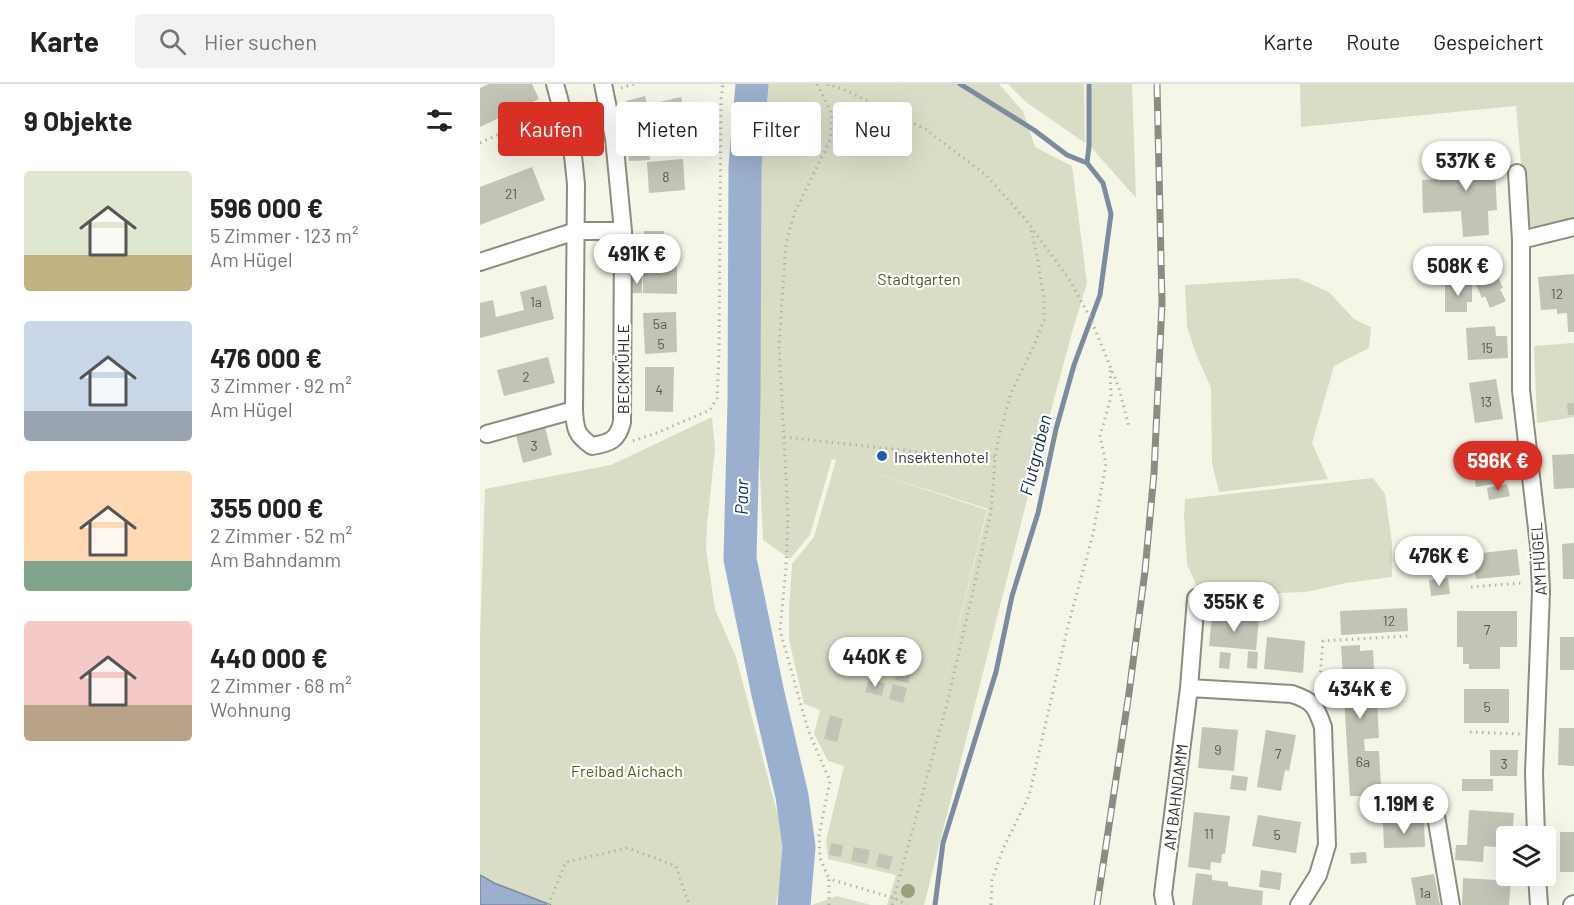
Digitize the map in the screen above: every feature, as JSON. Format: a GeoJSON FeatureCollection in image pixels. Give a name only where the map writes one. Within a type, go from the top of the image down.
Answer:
{"type":"FeatureCollection","features":[{"type":"Feature","properties":{"kind":"street","name":"BECKMÜHLE"},"geometry":{"type":"LineString","coordinates":[[555,84],[559,102]]}},
{"type":"Feature","properties":{"kind":"street","name":"BECKMÜHLE"},"geometry":{"type":"LineString","coordinates":[[573,156],[576,184],[575,428],[582,439],[592,446],[605,444],[614,439],[620,432],[622,422],[623,231],[614,138],[603,84]]}},
{"type":"Feature","properties":{"kind":"street","name":"AM HÜGEL"},"geometry":{"type":"LineString","coordinates":[[1516,173],[1521,240],[1521,390],[1539,546],[1534,773],[1536,826]]}},
{"type":"Feature","properties":{"kind":"street"},"geometry":{"type":"LineString","coordinates":[[1521,240],[1574,227]]}},
{"type":"Feature","properties":{"kind":"street"},"geometry":{"type":"LineString","coordinates":[[480,262],[576,231],[623,231]]}},
{"type":"Feature","properties":{"kind":"street"},"geometry":{"type":"LineString","coordinates":[[488,434],[574,410]]}},
{"type":"Feature","properties":{"kind":"street","name":"AM BAHNDAMM"},"geometry":{"type":"LineString","coordinates":[[1165,905],[1163,894],[1189,688],[1196,598]]}},
{"type":"Feature","properties":{"kind":"street"},"geometry":{"type":"LineString","coordinates":[[1189,688],[1292,694],[1307,699],[1318,711],[1323,727],[1327,845],[1318,875],[1299,905]]}},
{"type":"Feature","properties":{"kind":"street"},"geometry":{"type":"LineString","coordinates":[[1436,816],[1451,905]]}},
{"type":"Feature","properties":{"kind":"street"},"geometry":{"type":"LineString","coordinates":[[1538,886],[1539,905]]}},
{"type":"Feature","properties":{"kind":"path"},"geometry":{"type":"LineString","coordinates":[[614,439],[623,442],[634,441],[659,432],[710,410],[717,398],[720,110],[723,84]]}},
{"type":"Feature","properties":{"kind":"path"},"geometry":{"type":"LineString","coordinates":[[817,84],[832,114],[830,140],[794,214],[786,244],[779,345],[788,517],[780,630],[808,730],[830,781],[819,836],[820,858],[829,879],[829,905]]}},
{"type":"Feature","properties":{"kind":"path"},"geometry":{"type":"LineString","coordinates":[[827,84],[845,90],[925,129],[986,175],[1030,226],[1069,279],[1090,317],[1119,388],[1129,427]]}},
{"type":"Feature","properties":{"kind":"path"},"geometry":{"type":"LineString","coordinates":[[480,143],[498,135]]}},
{"type":"Feature","properties":{"kind":"path"},"geometry":{"type":"LineString","coordinates":[[892,905],[948,705],[991,512],[999,436],[1011,393],[1044,320],[1044,299],[1030,226]]}},
{"type":"Feature","properties":{"kind":"path"},"geometry":{"type":"LineString","coordinates":[[991,905],[992,880],[1003,849],[1029,796],[1068,626],[1093,534],[1106,464],[1100,436],[1111,397],[1110,366]]}},
{"type":"Feature","properties":{"kind":"path"},"geometry":{"type":"LineString","coordinates":[[784,437],[948,455],[995,457]]}},
{"type":"Feature","properties":{"kind":"path"},"geometry":{"type":"LineString","coordinates":[[1471,587],[1540,582]]}},
{"type":"Feature","properties":{"kind":"path"},"geometry":{"type":"LineString","coordinates":[[1318,711],[1323,641],[1408,636]]}},
{"type":"Feature","properties":{"kind":"path"},"geometry":{"type":"LineString","coordinates":[[1470,732],[1535,735]]}},
{"type":"Feature","properties":{"kind":"path"},"geometry":{"type":"LineString","coordinates":[[548,905],[566,862],[628,848],[676,866],[688,905]]}},
{"type":"Feature","properties":{"kind":"path"},"geometry":{"type":"LineString","coordinates":[[829,879],[894,898],[907,905]]}},
{"type":"Feature","properties":{"kind":"green space","name":"Stadtgarten"},"geometry":{"type":"Polygon","coordinates":[[[763,84],[999,84],[1023,111],[1035,147],[1072,166],[1087,283],[1029,492],[924,905],[887,905],[896,875],[828,859],[826,841],[844,766],[828,761],[814,734],[820,710],[804,704],[789,640],[789,608],[792,564],[814,537],[836,460],[832,459],[810,535],[790,559],[763,540],[755,366],[761,156],[821,156],[821,102],[762,102],[763,84]],[[860,468],[987,510],[937,711],[988,509],[860,468]]]}},
{"type":"Feature","properties":{"kind":"green space"},"geometry":{"type":"Polygon","coordinates":[[[1008,84],[1084,84],[1085,143],[1026,102],[1008,84]]]}},
{"type":"Feature","properties":{"kind":"green space"},"geometry":{"type":"Polygon","coordinates":[[[1091,84],[1132,84],[1136,198],[1090,146],[1091,84]]]}},
{"type":"Feature","properties":{"kind":"green space"},"geometry":{"type":"Polygon","coordinates":[[[1300,84],[1574,84],[1574,222],[1527,233],[1516,106],[1301,127],[1300,84]]]}},
{"type":"Feature","properties":{"kind":"green space"},"geometry":{"type":"Polygon","coordinates":[[[1297,278],[1329,292],[1354,319],[1371,327],[1369,348],[1334,366],[1312,443],[1328,479],[1219,492],[1212,463],[1211,388],[1187,327],[1185,285],[1297,278]]]}},
{"type":"Feature","properties":{"kind":"green space"},"geometry":{"type":"Polygon","coordinates":[[[1574,343],[1574,417],[1537,423],[1534,346],[1574,343]]]}},
{"type":"Feature","properties":{"kind":"green space","name":"Freibad Aichach"},"geometry":{"type":"Polygon","coordinates":[[[712,417],[715,449],[706,549],[715,609],[736,657],[786,846],[776,905],[480,905],[480,638],[485,489],[611,465],[712,417]]]}},
{"type":"Feature","properties":{"kind":"green space"},"geometry":{"type":"Polygon","coordinates":[[[1373,478],[1385,494],[1392,543],[1392,577],[1346,583],[1306,592],[1253,594],[1197,587],[1187,564],[1185,499],[1373,478]]]}},
{"type":"Feature","properties":{"kind":"green space"},"geometry":{"type":"Polygon","coordinates":[[[837,896],[871,905],[812,905],[837,896]]]}},
{"type":"Feature","properties":{"kind":"water"},"geometry":{"type":"Polygon","coordinates":[[[480,875],[494,883],[551,905],[480,904],[480,875]]]}},
{"type":"Feature","properties":{"kind":"building"},"geometry":{"type":"Polygon","coordinates":[[[489,84],[532,84],[539,99],[533,102],[498,102],[498,118],[480,127],[480,88],[489,84]]]}},
{"type":"Feature","properties":{"kind":"building"},"geometry":{"type":"Polygon","coordinates":[[[645,96],[646,102],[626,102],[645,96]]]}},
{"type":"Feature","properties":{"kind":"building"},"geometry":{"type":"Polygon","coordinates":[[[681,97],[682,102],[660,102],[681,97]]]}},
{"type":"Feature","properties":{"kind":"building"},"geometry":{"type":"Polygon","coordinates":[[[1494,149],[1497,210],[1488,211],[1489,235],[1463,237],[1461,211],[1423,213],[1422,180],[1457,178],[1455,152],[1494,149]]]}},
{"type":"Feature","properties":{"kind":"building"},"geometry":{"type":"Polygon","coordinates":[[[628,156],[650,156],[650,160],[629,161],[628,156]]]}},
{"type":"Feature","properties":{"kind":"building"},"geometry":{"type":"Polygon","coordinates":[[[683,159],[685,190],[649,193],[647,162],[683,159]]]}},
{"type":"Feature","properties":{"kind":"building"},"geometry":{"type":"Polygon","coordinates":[[[532,167],[545,200],[480,225],[480,187],[532,167]]]}},
{"type":"Feature","properties":{"kind":"building"},"geometry":{"type":"Polygon","coordinates":[[[644,231],[664,231],[664,262],[677,262],[677,294],[643,293],[644,231]]]}},
{"type":"Feature","properties":{"kind":"building"},"geometry":{"type":"Polygon","coordinates":[[[1466,258],[1499,259],[1497,275],[1506,301],[1490,308],[1485,296],[1482,298],[1471,274],[1465,274],[1466,258]]]}},
{"type":"Feature","properties":{"kind":"building"},"geometry":{"type":"Polygon","coordinates":[[[1574,274],[1574,332],[1568,332],[1567,313],[1557,314],[1557,309],[1541,310],[1538,277],[1574,274]]]}},
{"type":"Feature","properties":{"kind":"building"},"geometry":{"type":"Polygon","coordinates":[[[631,277],[642,277],[642,293],[631,293],[631,277]]]}},
{"type":"Feature","properties":{"kind":"building"},"geometry":{"type":"Polygon","coordinates":[[[1445,284],[1472,284],[1472,302],[1467,302],[1467,312],[1445,312],[1445,284]]]}},
{"type":"Feature","properties":{"kind":"building"},"geometry":{"type":"Polygon","coordinates":[[[546,285],[554,319],[480,338],[480,303],[493,300],[496,317],[524,310],[520,292],[546,285]]]}},
{"type":"Feature","properties":{"kind":"building"},"geometry":{"type":"Polygon","coordinates":[[[676,312],[677,352],[645,354],[643,313],[676,312]]]}},
{"type":"Feature","properties":{"kind":"building"},"geometry":{"type":"Polygon","coordinates":[[[1495,326],[1496,336],[1507,336],[1508,358],[1468,360],[1466,328],[1495,326]]]}},
{"type":"Feature","properties":{"kind":"building"},"geometry":{"type":"Polygon","coordinates":[[[548,357],[555,383],[504,396],[497,370],[548,357]]]}},
{"type":"Feature","properties":{"kind":"building"},"geometry":{"type":"Polygon","coordinates":[[[645,367],[674,367],[673,412],[645,411],[645,367]]]}},
{"type":"Feature","properties":{"kind":"building"},"geometry":{"type":"Polygon","coordinates":[[[1496,379],[1503,419],[1475,423],[1469,383],[1496,379]]]}},
{"type":"Feature","properties":{"kind":"building"},"geometry":{"type":"Polygon","coordinates":[[[1567,403],[1574,403],[1574,415],[1568,415],[1567,403]]]}},
{"type":"Feature","properties":{"kind":"building"},"geometry":{"type":"Polygon","coordinates":[[[545,427],[552,455],[523,463],[516,435],[545,427]]]}},
{"type":"Feature","properties":{"kind":"building"},"geometry":{"type":"Polygon","coordinates":[[[1500,454],[1504,482],[1476,487],[1471,458],[1500,454]]]}},
{"type":"Feature","properties":{"kind":"building"},"geometry":{"type":"Polygon","coordinates":[[[1574,454],[1574,488],[1554,489],[1552,455],[1574,454]]]}},
{"type":"Feature","properties":{"kind":"building"},"geometry":{"type":"Polygon","coordinates":[[[1507,484],[1510,496],[1489,500],[1487,488],[1507,484]]]}},
{"type":"Feature","properties":{"kind":"building"},"geometry":{"type":"Polygon","coordinates":[[[1574,543],[1574,579],[1563,579],[1562,544],[1574,543]]]}},
{"type":"Feature","properties":{"kind":"building"},"geometry":{"type":"Polygon","coordinates":[[[1517,549],[1520,575],[1476,579],[1473,554],[1517,549]]]}},
{"type":"Feature","properties":{"kind":"building"},"geometry":{"type":"Polygon","coordinates":[[[1448,578],[1450,594],[1431,596],[1429,580],[1448,578]]]}},
{"type":"Feature","properties":{"kind":"building"},"geometry":{"type":"Polygon","coordinates":[[[1407,608],[1408,631],[1341,635],[1340,611],[1407,608]]]}},
{"type":"Feature","properties":{"kind":"building"},"geometry":{"type":"Polygon","coordinates":[[[1457,611],[1517,611],[1517,647],[1500,647],[1500,669],[1469,669],[1469,664],[1463,664],[1463,647],[1457,647],[1457,611]]]}},
{"type":"Feature","properties":{"kind":"building"},"geometry":{"type":"Polygon","coordinates":[[[1212,615],[1259,619],[1256,650],[1209,646],[1212,615]]]}},
{"type":"Feature","properties":{"kind":"building"},"geometry":{"type":"Polygon","coordinates":[[[1267,637],[1305,641],[1303,673],[1264,669],[1267,637]]]}},
{"type":"Feature","properties":{"kind":"building"},"geometry":{"type":"Polygon","coordinates":[[[1560,637],[1574,637],[1574,670],[1560,670],[1560,637]]]}},
{"type":"Feature","properties":{"kind":"building"},"geometry":{"type":"Polygon","coordinates":[[[1360,645],[1360,651],[1373,650],[1375,687],[1361,688],[1362,702],[1377,701],[1379,738],[1364,739],[1365,751],[1379,751],[1381,788],[1365,789],[1365,796],[1350,796],[1341,646],[1360,645]]]}},
{"type":"Feature","properties":{"kind":"building"},"geometry":{"type":"Polygon","coordinates":[[[1248,651],[1258,652],[1257,669],[1247,668],[1248,651]]]}},
{"type":"Feature","properties":{"kind":"building"},"geometry":{"type":"Polygon","coordinates":[[[1220,652],[1231,653],[1229,669],[1219,668],[1220,652]]]}},
{"type":"Feature","properties":{"kind":"building"},"geometry":{"type":"Polygon","coordinates":[[[845,653],[858,657],[855,669],[842,665],[845,653]]]}},
{"type":"Feature","properties":{"kind":"building"},"geometry":{"type":"Polygon","coordinates":[[[898,669],[911,673],[908,683],[895,680],[898,669]]]}},
{"type":"Feature","properties":{"kind":"building"},"geometry":{"type":"Polygon","coordinates":[[[869,679],[885,683],[882,696],[865,692],[869,679]]]}},
{"type":"Feature","properties":{"kind":"building"},"geometry":{"type":"Polygon","coordinates":[[[893,684],[907,688],[903,703],[889,699],[893,684]]]}},
{"type":"Feature","properties":{"kind":"building"},"geometry":{"type":"Polygon","coordinates":[[[1464,689],[1509,689],[1509,723],[1464,723],[1464,689]]]}},
{"type":"Feature","properties":{"kind":"building"},"geometry":{"type":"Polygon","coordinates":[[[830,715],[843,719],[837,742],[824,739],[830,715]]]}},
{"type":"Feature","properties":{"kind":"building"},"geometry":{"type":"Polygon","coordinates":[[[1202,727],[1238,730],[1234,771],[1198,768],[1202,727]]]}},
{"type":"Feature","properties":{"kind":"building"},"geometry":{"type":"Polygon","coordinates":[[[1559,728],[1574,728],[1574,766],[1558,765],[1559,728]]]}},
{"type":"Feature","properties":{"kind":"building"},"geometry":{"type":"Polygon","coordinates":[[[1266,730],[1296,735],[1289,771],[1285,770],[1281,791],[1257,787],[1266,730]]]}},
{"type":"Feature","properties":{"kind":"building"},"geometry":{"type":"Polygon","coordinates":[[[1490,750],[1518,750],[1517,776],[1490,776],[1490,750]]]}},
{"type":"Feature","properties":{"kind":"building"},"geometry":{"type":"Polygon","coordinates":[[[1232,775],[1248,777],[1246,791],[1230,789],[1232,775]]]}},
{"type":"Feature","properties":{"kind":"building"},"geometry":{"type":"Polygon","coordinates":[[[1462,779],[1493,779],[1493,791],[1462,791],[1462,779]]]}},
{"type":"Feature","properties":{"kind":"building"},"geometry":{"type":"Polygon","coordinates":[[[1469,810],[1514,813],[1513,826],[1496,826],[1496,847],[1484,846],[1483,862],[1455,860],[1456,845],[1467,845],[1469,810]]]}},
{"type":"Feature","properties":{"kind":"building"},"geometry":{"type":"Polygon","coordinates":[[[1194,812],[1230,816],[1225,854],[1222,854],[1221,863],[1211,862],[1210,870],[1188,867],[1194,812]]]}},
{"type":"Feature","properties":{"kind":"building"},"geometry":{"type":"Polygon","coordinates":[[[1258,815],[1301,822],[1296,853],[1252,846],[1258,815]]]}},
{"type":"Feature","properties":{"kind":"building"},"geometry":{"type":"Polygon","coordinates":[[[1424,822],[1425,847],[1384,848],[1383,823],[1424,822]]]}},
{"type":"Feature","properties":{"kind":"building"},"geometry":{"type":"Polygon","coordinates":[[[1560,832],[1574,832],[1574,872],[1560,872],[1560,832]]]}},
{"type":"Feature","properties":{"kind":"building"},"geometry":{"type":"Polygon","coordinates":[[[831,843],[843,845],[841,857],[829,855],[831,843]]]}},
{"type":"Feature","properties":{"kind":"building"},"geometry":{"type":"Polygon","coordinates":[[[854,847],[870,850],[867,864],[851,861],[854,847]]]}},
{"type":"Feature","properties":{"kind":"building"},"geometry":{"type":"Polygon","coordinates":[[[1366,852],[1367,863],[1351,864],[1350,853],[1366,852]]]}},
{"type":"Feature","properties":{"kind":"building"},"geometry":{"type":"Polygon","coordinates":[[[879,853],[893,857],[889,870],[876,866],[879,853]]]}},
{"type":"Feature","properties":{"kind":"building"},"geometry":{"type":"Polygon","coordinates":[[[1261,870],[1282,873],[1280,890],[1259,887],[1261,870]]]}},
{"type":"Feature","properties":{"kind":"building"},"geometry":{"type":"Polygon","coordinates":[[[1196,873],[1212,875],[1212,880],[1228,882],[1228,886],[1263,891],[1262,905],[1192,905],[1196,873]]]}},
{"type":"Feature","properties":{"kind":"building"},"geometry":{"type":"Polygon","coordinates":[[[1434,874],[1440,905],[1416,905],[1411,878],[1434,874]]]}},
{"type":"Feature","properties":{"kind":"building"},"geometry":{"type":"Polygon","coordinates":[[[1463,878],[1496,880],[1496,886],[1511,886],[1509,905],[1462,905],[1463,878]]]}},
{"type":"Feature","properties":{"kind":"waterway","name":"Paar"},"geometry":{"type":"LineString","coordinates":[[752,84],[745,166],[744,402],[740,559],[792,796],[799,847],[794,905]]}},
{"type":"Feature","properties":{"kind":"waterway","name":"Flutgraben"},"geometry":{"type":"LineString","coordinates":[[935,905],[943,843],[996,672],[1012,596],[1038,513],[1056,429],[1074,365],[1100,295],[1111,214],[1103,183],[1087,163],[1067,155],[1034,130],[960,84]]}},
{"type":"Feature","properties":{"kind":"waterway"},"geometry":{"type":"LineString","coordinates":[[1087,163],[1089,84]]}},
{"type":"Feature","properties":{"kind":"railway"},"geometry":{"type":"LineString","coordinates":[[1097,905],[1129,693],[1145,571],[1154,473],[1162,303],[1157,84]]}},
{"type":"Feature","properties":{"kind":"place","name":"Insektenhotel"},"geometry":{"type":"Point","coordinates":[882,456]}}]}
